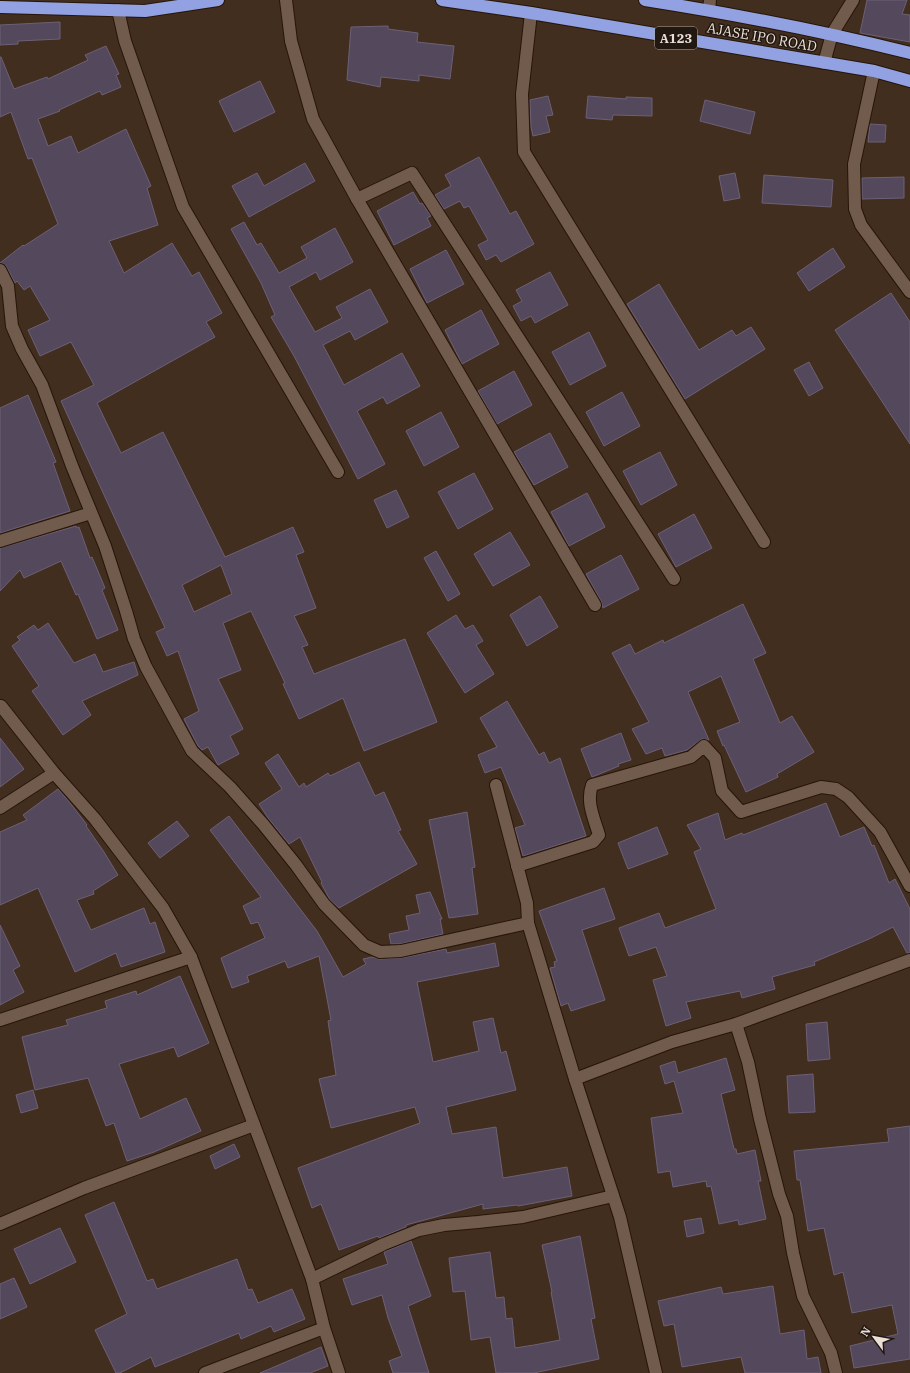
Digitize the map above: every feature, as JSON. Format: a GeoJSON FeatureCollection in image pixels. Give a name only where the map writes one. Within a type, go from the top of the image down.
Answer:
{"type":"FeatureCollection","features":[{"type":"Feature","properties":{"kind":"highway"},"geometry":{"type":"LineString","coordinates":[[0,7],[145,11],[218,0]]}},
{"type":"Feature","properties":{"kind":"highway","name":"AJASE IPO ROAD"},"geometry":{"type":"LineString","coordinates":[[442,0],[532,13],[874,71],[910,81]]}},
{"type":"Feature","properties":{"kind":"highway","name":"AJASE IPO ROAD"},"geometry":{"type":"LineString","coordinates":[[645,0],[709,5],[910,53]]}},
{"type":"Feature","properties":{"kind":"street"},"geometry":{"type":"LineString","coordinates":[[286,0],[291,41],[313,119],[357,199],[595,606]]}},
{"type":"Feature","properties":{"kind":"street"},"geometry":{"type":"LineString","coordinates":[[824,63],[832,34],[853,0]]}},
{"type":"Feature","properties":{"kind":"street"},"geometry":{"type":"LineString","coordinates":[[118,10],[125,41],[183,208],[338,472]]}},
{"type":"Feature","properties":{"kind":"street"},"geometry":{"type":"LineString","coordinates":[[532,13],[522,94],[524,152],[764,542]]}},
{"type":"Feature","properties":{"kind":"street"},"geometry":{"type":"LineString","coordinates":[[874,71],[854,164],[855,209],[861,224],[910,292]]}},
{"type":"Feature","properties":{"kind":"street"},"geometry":{"type":"LineString","coordinates":[[357,199],[412,173],[674,580]]}},
{"type":"Feature","properties":{"kind":"street"},"geometry":{"type":"LineString","coordinates":[[0,270],[8,286],[5,315],[42,385],[107,553],[134,639],[146,667],[192,751],[230,787],[263,824],[296,865],[324,904],[364,945],[380,952],[401,951],[528,923]]}},
{"type":"Feature","properties":{"kind":"street"},"geometry":{"type":"LineString","coordinates":[[0,541],[91,513]]}},
{"type":"Feature","properties":{"kind":"street"},"geometry":{"type":"LineString","coordinates":[[1,706],[54,773],[95,819],[163,908],[191,957],[312,1279],[324,1328],[339,1373]]}},
{"type":"Feature","properties":{"kind":"street"},"geometry":{"type":"LineString","coordinates":[[517,866],[594,842],[599,835],[589,801],[589,793],[592,785],[691,757],[704,746],[715,758],[722,791],[741,812],[821,787],[836,789],[848,797],[880,832],[910,886]]}},
{"type":"Feature","properties":{"kind":"street"},"geometry":{"type":"LineString","coordinates":[[0,808],[54,773]]}},
{"type":"Feature","properties":{"kind":"street"},"geometry":{"type":"LineString","coordinates":[[496,785],[527,903],[528,923],[575,1079],[620,1217],[656,1373]]}},
{"type":"Feature","properties":{"kind":"street"},"geometry":{"type":"LineString","coordinates":[[0,1020],[191,957]]}},
{"type":"Feature","properties":{"kind":"street"},"geometry":{"type":"LineString","coordinates":[[575,1079],[672,1042],[736,1024],[910,960]]}},
{"type":"Feature","properties":{"kind":"street"},"geometry":{"type":"LineString","coordinates":[[736,1024],[748,1062],[764,1134],[787,1216],[793,1253],[803,1296],[831,1353],[836,1373]]}},
{"type":"Feature","properties":{"kind":"street"},"geometry":{"type":"LineString","coordinates":[[0,1224],[84,1188],[254,1125]]}},
{"type":"Feature","properties":{"kind":"street"},"geometry":{"type":"LineString","coordinates":[[312,1279],[384,1244],[419,1230],[444,1224],[522,1217],[613,1196]]}},
{"type":"Feature","properties":{"kind":"street"},"geometry":{"type":"LineString","coordinates":[[205,1373],[324,1328]]}},
{"type":"Feature","properties":{"kind":"building"},"geometry":{"type":"Polygon","coordinates":[[[867,0],[907,0],[902,14],[910,15],[910,42],[860,33],[867,0]]]}},
{"type":"Feature","properties":{"kind":"building"},"geometry":{"type":"Polygon","coordinates":[[[60,22],[60,39],[18,41],[18,44],[0,45],[0,25],[60,22]]]}},
{"type":"Feature","properties":{"kind":"building"},"geometry":{"type":"Polygon","coordinates":[[[388,26],[388,29],[418,33],[417,42],[454,46],[450,79],[419,75],[419,81],[381,77],[380,87],[347,80],[351,27],[388,26]]]}},
{"type":"Feature","properties":{"kind":"building"},"geometry":{"type":"Polygon","coordinates":[[[106,46],[119,74],[116,75],[121,87],[102,95],[100,91],[59,110],[60,111],[38,119],[48,146],[71,136],[78,153],[126,129],[151,186],[147,188],[158,225],[109,241],[124,273],[172,243],[192,276],[199,272],[222,313],[206,322],[215,337],[97,403],[121,453],[163,432],[225,557],[293,527],[304,552],[296,555],[316,608],[294,616],[308,645],[302,647],[314,674],[405,639],[437,722],[364,751],[343,698],[299,719],[283,684],[285,683],[251,611],[223,623],[241,670],[218,679],[243,729],[230,736],[239,754],[218,765],[208,747],[202,750],[198,746],[184,719],[199,711],[178,651],[167,656],[156,632],[165,628],[61,401],[94,385],[71,342],[40,356],[28,330],[50,320],[30,286],[24,290],[17,281],[15,283],[6,266],[0,263],[23,245],[24,246],[58,224],[32,158],[28,159],[11,112],[0,117],[0,57],[14,89],[47,77],[48,79],[88,60],[85,55],[106,46]],[[221,565],[182,585],[194,612],[232,594],[221,565]]]}},
{"type":"Feature","properties":{"kind":"building"},"geometry":{"type":"Polygon","coordinates":[[[260,81],[275,112],[234,132],[219,101],[260,81]]]}},
{"type":"Feature","properties":{"kind":"building"},"geometry":{"type":"Polygon","coordinates":[[[548,96],[553,115],[546,116],[550,132],[533,136],[531,127],[530,100],[548,96]]]}},
{"type":"Feature","properties":{"kind":"building"},"geometry":{"type":"Polygon","coordinates":[[[588,96],[626,99],[626,97],[652,98],[652,116],[613,115],[612,120],[586,118],[588,96]]]}},
{"type":"Feature","properties":{"kind":"building"},"geometry":{"type":"Polygon","coordinates":[[[705,100],[755,112],[750,134],[700,121],[705,100]]]}},
{"type":"Feature","properties":{"kind":"building"},"geometry":{"type":"Polygon","coordinates":[[[870,124],[886,125],[885,142],[868,142],[870,124]]]}},
{"type":"Feature","properties":{"kind":"building"},"geometry":{"type":"Polygon","coordinates":[[[479,157],[510,214],[516,211],[534,244],[501,262],[496,255],[486,260],[478,245],[488,240],[469,206],[464,208],[460,201],[444,209],[435,195],[451,186],[445,175],[479,157]]]}},
{"type":"Feature","properties":{"kind":"building"},"geometry":{"type":"Polygon","coordinates":[[[305,163],[315,181],[249,217],[232,186],[257,173],[264,186],[305,163]]]}},
{"type":"Feature","properties":{"kind":"building"},"geometry":{"type":"Polygon","coordinates":[[[735,173],[740,198],[724,201],[719,176],[735,173]]]}},
{"type":"Feature","properties":{"kind":"building"},"geometry":{"type":"Polygon","coordinates":[[[764,175],[833,180],[831,207],[762,203],[764,175]]]}},
{"type":"Feature","properties":{"kind":"building"},"geometry":{"type":"Polygon","coordinates":[[[904,177],[904,198],[862,199],[862,178],[904,177]]]}},
{"type":"Feature","properties":{"kind":"building"},"geometry":{"type":"Polygon","coordinates":[[[413,192],[420,204],[422,203],[431,216],[427,218],[431,226],[394,245],[377,211],[413,192]]]}},
{"type":"Feature","properties":{"kind":"building"},"geometry":{"type":"Polygon","coordinates":[[[244,222],[257,245],[261,243],[279,273],[307,258],[301,247],[335,228],[353,262],[320,280],[316,272],[289,287],[315,332],[342,318],[336,307],[370,289],[388,322],[355,340],[350,331],[323,345],[344,385],[402,353],[420,386],[387,404],[383,397],[357,411],[385,464],[358,479],[294,356],[271,317],[275,315],[261,283],[231,229],[244,222]]]}},
{"type":"Feature","properties":{"kind":"building"},"geometry":{"type":"Polygon","coordinates":[[[833,248],[845,267],[809,291],[797,273],[833,248]]]}},
{"type":"Feature","properties":{"kind":"building"},"geometry":{"type":"Polygon","coordinates":[[[446,250],[464,284],[427,303],[410,269],[446,250]]]}},
{"type":"Feature","properties":{"kind":"building"},"geometry":{"type":"Polygon","coordinates":[[[550,272],[568,305],[535,323],[531,316],[521,321],[513,306],[522,301],[516,290],[550,272]]]}},
{"type":"Feature","properties":{"kind":"building"},"geometry":{"type":"Polygon","coordinates":[[[659,284],[699,350],[732,330],[736,336],[751,327],[765,349],[685,399],[627,304],[659,284]]]}},
{"type":"Feature","properties":{"kind":"building"},"geometry":{"type":"Polygon","coordinates":[[[891,293],[910,322],[910,444],[835,330],[891,293]]]}},
{"type":"Feature","properties":{"kind":"building"},"geometry":{"type":"Polygon","coordinates":[[[481,310],[499,344],[462,364],[445,330],[481,310]]]}},
{"type":"Feature","properties":{"kind":"building"},"geometry":{"type":"Polygon","coordinates":[[[589,332],[606,366],[570,385],[552,352],[589,332]]]}},
{"type":"Feature","properties":{"kind":"building"},"geometry":{"type":"Polygon","coordinates":[[[809,362],[823,388],[809,396],[794,370],[809,362]]]}},
{"type":"Feature","properties":{"kind":"building"},"geometry":{"type":"Polygon","coordinates":[[[514,371],[532,405],[497,424],[478,391],[514,371]]]}},
{"type":"Feature","properties":{"kind":"building"},"geometry":{"type":"Polygon","coordinates":[[[622,392],[640,426],[604,446],[586,412],[622,392]]]}},
{"type":"Feature","properties":{"kind":"building"},"geometry":{"type":"Polygon","coordinates":[[[28,395],[56,462],[53,463],[70,511],[0,533],[0,408],[28,395]]]}},
{"type":"Feature","properties":{"kind":"building"},"geometry":{"type":"Polygon","coordinates":[[[441,412],[459,447],[424,466],[406,431],[441,412]]]}},
{"type":"Feature","properties":{"kind":"building"},"geometry":{"type":"Polygon","coordinates":[[[550,433],[568,467],[534,485],[514,452],[550,433]]]}},
{"type":"Feature","properties":{"kind":"building"},"geometry":{"type":"Polygon","coordinates":[[[660,452],[677,485],[641,505],[623,471],[660,452]]]}},
{"type":"Feature","properties":{"kind":"building"},"geometry":{"type":"Polygon","coordinates":[[[474,473],[493,509],[458,529],[438,492],[474,473]]]}},
{"type":"Feature","properties":{"kind":"building"},"geometry":{"type":"Polygon","coordinates":[[[396,490],[409,517],[387,528],[374,500],[396,490]]]}},
{"type":"Feature","properties":{"kind":"building"},"geometry":{"type":"Polygon","coordinates":[[[587,493],[605,527],[569,546],[551,512],[587,493]]]}},
{"type":"Feature","properties":{"kind":"building"},"geometry":{"type":"Polygon","coordinates":[[[694,514],[712,548],[676,567],[658,534],[694,514]]]}},
{"type":"Feature","properties":{"kind":"building"},"geometry":{"type":"Polygon","coordinates":[[[76,526],[77,528],[79,527],[90,558],[92,557],[105,588],[102,590],[118,630],[97,639],[78,594],[76,595],[61,561],[24,578],[20,570],[0,591],[0,548],[76,526]]]}},
{"type":"Feature","properties":{"kind":"building"},"geometry":{"type":"Polygon","coordinates":[[[510,532],[530,565],[493,586],[474,554],[510,532]]]}},
{"type":"Feature","properties":{"kind":"building"},"geometry":{"type":"Polygon","coordinates":[[[436,551],[460,594],[448,601],[424,558],[436,551]]]}},
{"type":"Feature","properties":{"kind":"building"},"geometry":{"type":"Polygon","coordinates":[[[621,555],[639,589],[603,608],[601,601],[586,574],[621,555]]]}},
{"type":"Feature","properties":{"kind":"building"},"geometry":{"type":"Polygon","coordinates":[[[540,596],[558,627],[527,646],[510,615],[540,596]]]}},
{"type":"Feature","properties":{"kind":"building"},"geometry":{"type":"Polygon","coordinates":[[[743,604],[766,653],[753,659],[780,723],[792,716],[814,752],[777,774],[778,777],[746,792],[717,731],[740,722],[721,676],[688,692],[709,740],[702,739],[687,750],[665,756],[662,748],[646,754],[632,729],[649,722],[612,653],[630,644],[635,654],[663,640],[664,643],[743,604]]]}},
{"type":"Feature","properties":{"kind":"building"},"geometry":{"type":"Polygon","coordinates":[[[456,615],[465,629],[473,625],[483,641],[476,645],[494,674],[465,693],[427,633],[456,615]]]}},
{"type":"Feature","properties":{"kind":"building"},"geometry":{"type":"Polygon","coordinates":[[[48,623],[74,663],[95,654],[103,672],[134,662],[138,675],[82,701],[91,715],[63,735],[32,691],[39,686],[12,646],[20,640],[17,637],[34,625],[38,630],[48,623]]]}},
{"type":"Feature","properties":{"kind":"building"},"geometry":{"type":"Polygon","coordinates":[[[507,701],[539,755],[544,752],[549,763],[560,758],[586,836],[523,856],[515,828],[525,825],[501,767],[485,773],[478,755],[497,747],[480,718],[507,701]]]}},
{"type":"Feature","properties":{"kind":"building"},"geometry":{"type":"Polygon","coordinates":[[[621,733],[631,760],[618,764],[619,766],[592,777],[581,749],[621,733]]]}},
{"type":"Feature","properties":{"kind":"building"},"geometry":{"type":"Polygon","coordinates":[[[0,738],[24,769],[0,787],[0,738]]]}},
{"type":"Feature","properties":{"kind":"building"},"geometry":{"type":"Polygon","coordinates":[[[278,754],[299,787],[304,783],[306,787],[328,773],[330,776],[359,762],[375,796],[384,792],[401,830],[398,831],[417,864],[339,908],[330,900],[300,837],[289,844],[259,804],[282,789],[265,763],[278,754]]]}},
{"type":"Feature","properties":{"kind":"building"},"geometry":{"type":"Polygon","coordinates":[[[58,789],[87,825],[86,826],[118,875],[93,891],[94,894],[77,900],[91,930],[144,908],[150,924],[155,922],[165,952],[121,967],[116,953],[75,972],[38,888],[0,905],[0,832],[27,820],[23,815],[58,789]]]}},
{"type":"Feature","properties":{"kind":"building"},"geometry":{"type":"Polygon","coordinates":[[[826,803],[840,837],[864,827],[872,846],[874,845],[889,883],[895,879],[910,909],[910,953],[907,953],[893,927],[869,939],[814,962],[815,965],[772,977],[775,989],[742,998],[740,991],[686,1002],[691,1018],[666,1026],[653,980],[667,976],[656,947],[629,956],[619,928],[659,913],[665,928],[716,909],[694,852],[701,849],[687,825],[718,813],[725,840],[742,833],[743,835],[826,803]]]}},
{"type":"Feature","properties":{"kind":"building"},"geometry":{"type":"Polygon","coordinates":[[[467,812],[475,867],[472,868],[478,914],[449,918],[429,820],[467,812]]]}},
{"type":"Feature","properties":{"kind":"building"},"geometry":{"type":"Polygon","coordinates":[[[229,816],[317,931],[343,977],[366,964],[363,959],[372,957],[380,959],[401,958],[446,949],[447,953],[495,943],[499,966],[417,982],[433,1062],[479,1051],[473,1022],[493,1018],[501,1053],[506,1051],[516,1090],[446,1107],[452,1134],[496,1127],[503,1178],[567,1167],[572,1196],[518,1206],[483,1209],[483,1204],[406,1225],[406,1227],[379,1238],[378,1236],[339,1250],[321,1204],[312,1208],[298,1168],[420,1123],[415,1107],[331,1128],[319,1079],[336,1075],[328,1021],[331,1020],[319,956],[288,968],[285,961],[247,976],[249,982],[232,988],[221,958],[265,938],[258,922],[251,924],[243,906],[261,897],[210,830],[229,816]]]}},
{"type":"Feature","properties":{"kind":"building"},"geometry":{"type":"Polygon","coordinates":[[[177,821],[189,836],[160,858],[148,843],[177,821]]]}},
{"type":"Feature","properties":{"kind":"building"},"geometry":{"type":"Polygon","coordinates":[[[657,827],[668,854],[628,869],[618,843],[657,827]]]}},
{"type":"Feature","properties":{"kind":"building"},"geometry":{"type":"Polygon","coordinates":[[[604,888],[615,919],[582,930],[605,1000],[571,1011],[568,1003],[561,1006],[550,968],[555,967],[554,962],[557,961],[539,911],[604,888]]]}},
{"type":"Feature","properties":{"kind":"building"},"geometry":{"type":"Polygon","coordinates":[[[430,892],[442,919],[440,919],[443,934],[400,944],[391,944],[389,934],[409,930],[406,916],[420,913],[416,895],[430,892]]]}},
{"type":"Feature","properties":{"kind":"building"},"geometry":{"type":"Polygon","coordinates":[[[0,925],[20,966],[13,970],[24,992],[0,1005],[0,925]]]}},
{"type":"Feature","properties":{"kind":"building"},"geometry":{"type":"Polygon","coordinates":[[[180,976],[209,1043],[178,1057],[174,1047],[119,1064],[140,1119],[186,1098],[201,1131],[154,1152],[127,1161],[114,1123],[106,1126],[88,1078],[35,1090],[22,1037],[68,1025],[66,1020],[107,1008],[105,1001],[136,991],[137,995],[180,976]]]}},
{"type":"Feature","properties":{"kind":"building"},"geometry":{"type":"Polygon","coordinates":[[[827,1022],[830,1059],[808,1061],[806,1024],[827,1022]]]}},
{"type":"Feature","properties":{"kind":"building"},"geometry":{"type":"Polygon","coordinates":[[[726,1058],[735,1090],[721,1094],[734,1149],[736,1149],[737,1154],[755,1150],[761,1181],[758,1181],[766,1219],[739,1225],[738,1220],[719,1224],[711,1186],[707,1187],[706,1181],[673,1187],[670,1171],[658,1173],[651,1118],[683,1113],[674,1081],[665,1084],[660,1066],[675,1061],[678,1073],[726,1058]]]}},
{"type":"Feature","properties":{"kind":"building"},"geometry":{"type":"Polygon","coordinates":[[[813,1074],[815,1112],[789,1113],[787,1076],[813,1074]]]}},
{"type":"Feature","properties":{"kind":"building"},"geometry":{"type":"Polygon","coordinates":[[[33,1090],[38,1108],[21,1113],[16,1095],[33,1090]]]}},
{"type":"Feature","properties":{"kind":"building"},"geometry":{"type":"Polygon","coordinates":[[[910,1126],[910,1359],[854,1368],[850,1346],[898,1334],[892,1305],[852,1313],[843,1272],[834,1275],[824,1228],[808,1231],[800,1180],[797,1180],[794,1151],[889,1142],[887,1129],[910,1126]]]}},
{"type":"Feature","properties":{"kind":"building"},"geometry":{"type":"Polygon","coordinates":[[[234,1144],[240,1157],[215,1169],[210,1156],[234,1144]]]}},
{"type":"Feature","properties":{"kind":"building"},"geometry":{"type":"Polygon","coordinates":[[[114,1202],[147,1281],[153,1279],[157,1289],[237,1259],[248,1290],[252,1289],[258,1303],[292,1289],[305,1319],[274,1332],[271,1326],[241,1339],[239,1333],[155,1367],[151,1357],[120,1373],[116,1373],[95,1330],[127,1314],[85,1215],[114,1202]]]}},
{"type":"Feature","properties":{"kind":"building"},"geometry":{"type":"Polygon","coordinates":[[[701,1218],[704,1233],[687,1237],[684,1221],[701,1218]]]}},
{"type":"Feature","properties":{"kind":"building"},"geometry":{"type":"Polygon","coordinates":[[[60,1228],[76,1262],[30,1284],[14,1249],[60,1228]]]}},
{"type":"Feature","properties":{"kind":"building"},"geometry":{"type":"Polygon","coordinates":[[[580,1236],[595,1318],[591,1319],[599,1359],[534,1373],[496,1373],[490,1337],[471,1340],[465,1291],[453,1292],[449,1258],[490,1252],[496,1298],[504,1297],[506,1319],[512,1318],[515,1348],[534,1345],[560,1340],[542,1245],[580,1236]]]}},
{"type":"Feature","properties":{"kind":"building"},"geometry":{"type":"Polygon","coordinates":[[[411,1241],[431,1296],[408,1306],[429,1373],[393,1373],[389,1361],[402,1356],[388,1318],[382,1295],[352,1305],[343,1279],[388,1264],[384,1252],[411,1241]]]}},
{"type":"Feature","properties":{"kind":"building"},"geometry":{"type":"Polygon","coordinates":[[[14,1278],[27,1307],[0,1319],[0,1284],[14,1278]]]}},
{"type":"Feature","properties":{"kind":"building"},"geometry":{"type":"Polygon","coordinates":[[[773,1286],[780,1334],[804,1330],[807,1359],[818,1357],[821,1373],[745,1373],[741,1357],[682,1367],[674,1324],[664,1326],[658,1301],[721,1287],[723,1294],[773,1286]]]}},
{"type":"Feature","properties":{"kind":"building"},"geometry":{"type":"Polygon","coordinates":[[[321,1347],[328,1366],[310,1373],[260,1373],[321,1347]]]}}]}
